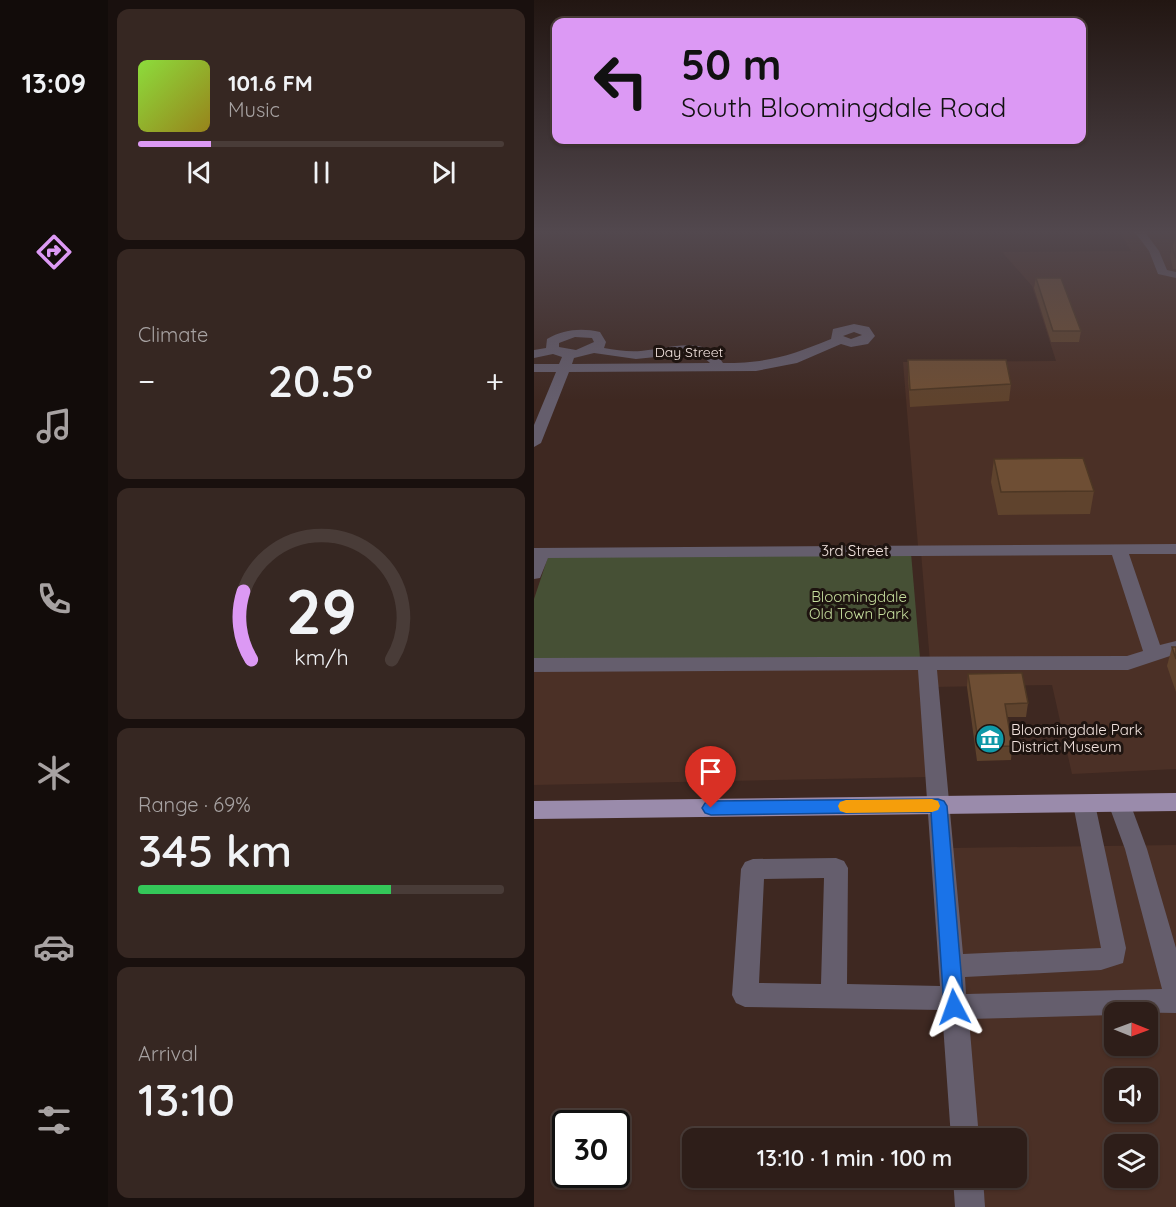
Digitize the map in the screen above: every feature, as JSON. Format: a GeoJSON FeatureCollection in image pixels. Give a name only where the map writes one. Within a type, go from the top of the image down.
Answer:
{"type":"FeatureCollection","features":[{"type":"Feature","properties":{"kind":"main road"},"geometry":{"type":"LineString","coordinates":[[534,810],[1176,802]]}},
{"type":"Feature","properties":{"kind":"street"},"geometry":{"type":"LineString","coordinates":[[534,443],[566,361],[594,349],[599,345],[599,338],[590,333],[575,333],[556,339],[552,346],[566,361]]}},
{"type":"Feature","properties":{"kind":"street","name":"Day Street"},"geometry":{"type":"LineString","coordinates":[[534,368],[566,361],[720,367],[776,364],[792,360],[840,340]]}},
{"type":"Feature","properties":{"kind":"street"},"geometry":{"type":"LineString","coordinates":[[594,349],[606,353],[642,355],[677,349],[694,350],[716,357],[720,367]]}},
{"type":"Feature","properties":{"kind":"street"},"geometry":{"type":"LineString","coordinates":[[534,354],[555,350]]}},
{"type":"Feature","properties":{"kind":"street","name":"3rd Street"},"geometry":{"type":"LineString","coordinates":[[538,553],[1176,549]]}},
{"type":"Feature","properties":{"kind":"street"},"geometry":{"type":"LineString","coordinates":[[1119,551],[1154,655]]}},
{"type":"Feature","properties":{"kind":"street"},"geometry":{"type":"LineString","coordinates":[[534,574],[538,553]]}},
{"type":"Feature","properties":{"kind":"street"},"geometry":{"type":"LineString","coordinates":[[534,665],[1128,663],[1176,647]]}},
{"type":"Feature","properties":{"kind":"street"},"geometry":{"type":"LineString","coordinates":[[927,662],[964,1128]]}},
{"type":"Feature","properties":{"kind":"street"},"geometry":{"type":"LineString","coordinates":[[1119,803],[1136,849],[1176,993]]}},
{"type":"Feature","properties":{"kind":"street"},"geometry":{"type":"LineString","coordinates":[[951,966],[1101,959],[1114,955],[1084,804]]}},
{"type":"Feature","properties":{"kind":"street"},"geometry":{"type":"LineString","coordinates":[[834,996],[836,868],[753,869],[744,995],[834,996],[954,1002],[1176,1001]]}},
{"type":"Feature","properties":{"kind":"street"},"geometry":{"type":"LineString","coordinates":[[969,1188],[970,1207]]}},
{"type":"Feature","properties":{"kind":"shaded area"},"geometry":{"type":"Polygon","coordinates":[[[1032,287],[1176,287],[1176,546],[918,546],[903,362],[1056,361],[1032,287]]]}},
{"type":"Feature","properties":{"kind":"shaded area"},"geometry":{"type":"Polygon","coordinates":[[[921,552],[1176,552],[1176,769],[1072,774],[1052,685],[932,687],[921,552]]]}},
{"type":"Feature","properties":{"kind":"shaded area"},"geometry":{"type":"Polygon","coordinates":[[[922,665],[928,777],[534,785],[534,668],[922,665]]]}},
{"type":"Feature","properties":{"kind":"shaded area"},"geometry":{"type":"Polygon","coordinates":[[[1176,845],[1176,1207],[982,1207],[980,1188],[1027,1188],[1027,1128],[975,1128],[952,848],[1176,845]]]}},
{"type":"Feature","properties":{"kind":"green space","name":"Bloomingdale Old Town Park"},"geometry":{"type":"Polygon","coordinates":[[[911,553],[920,658],[534,660],[534,599],[548,557],[911,553]]]}},
{"type":"Feature","properties":{"kind":"building"},"geometry":{"type":"Polygon","coordinates":[[[1039,287],[1065,287],[1081,331],[1053,331],[1039,287]]]}},
{"type":"Feature","properties":{"kind":"building"},"geometry":{"type":"Polygon","coordinates":[[[908,360],[1006,360],[1011,384],[910,390],[908,360]]]}},
{"type":"Feature","properties":{"kind":"building"},"geometry":{"type":"Polygon","coordinates":[[[1083,458],[1094,491],[1001,492],[994,459],[1083,458]]]}},
{"type":"Feature","properties":{"kind":"building"},"geometry":{"type":"Polygon","coordinates":[[[1172,647],[1176,647],[1176,659],[1172,647]]]}},
{"type":"Feature","properties":{"kind":"building","name":"Bloomingdale Park District Museum"},"geometry":{"type":"Polygon","coordinates":[[[1022,673],[1028,703],[1005,704],[1012,746],[979,747],[968,674],[1022,673]]]}},
{"type":"Feature","properties":{"kind":"slow traffic"},"geometry":{"type":"LineString","coordinates":[[846,806],[932,806]]}},
{"type":"Feature","properties":{"kind":"place","name":"Bloomingdale Park District Museum"},"geometry":{"type":"Point","coordinates":[990,739]}},
{"type":"Feature","properties":{"kind":"route"},"geometry":{"type":"LineString","coordinates":[[711,808],[938,806],[954,1007]]}}]}
